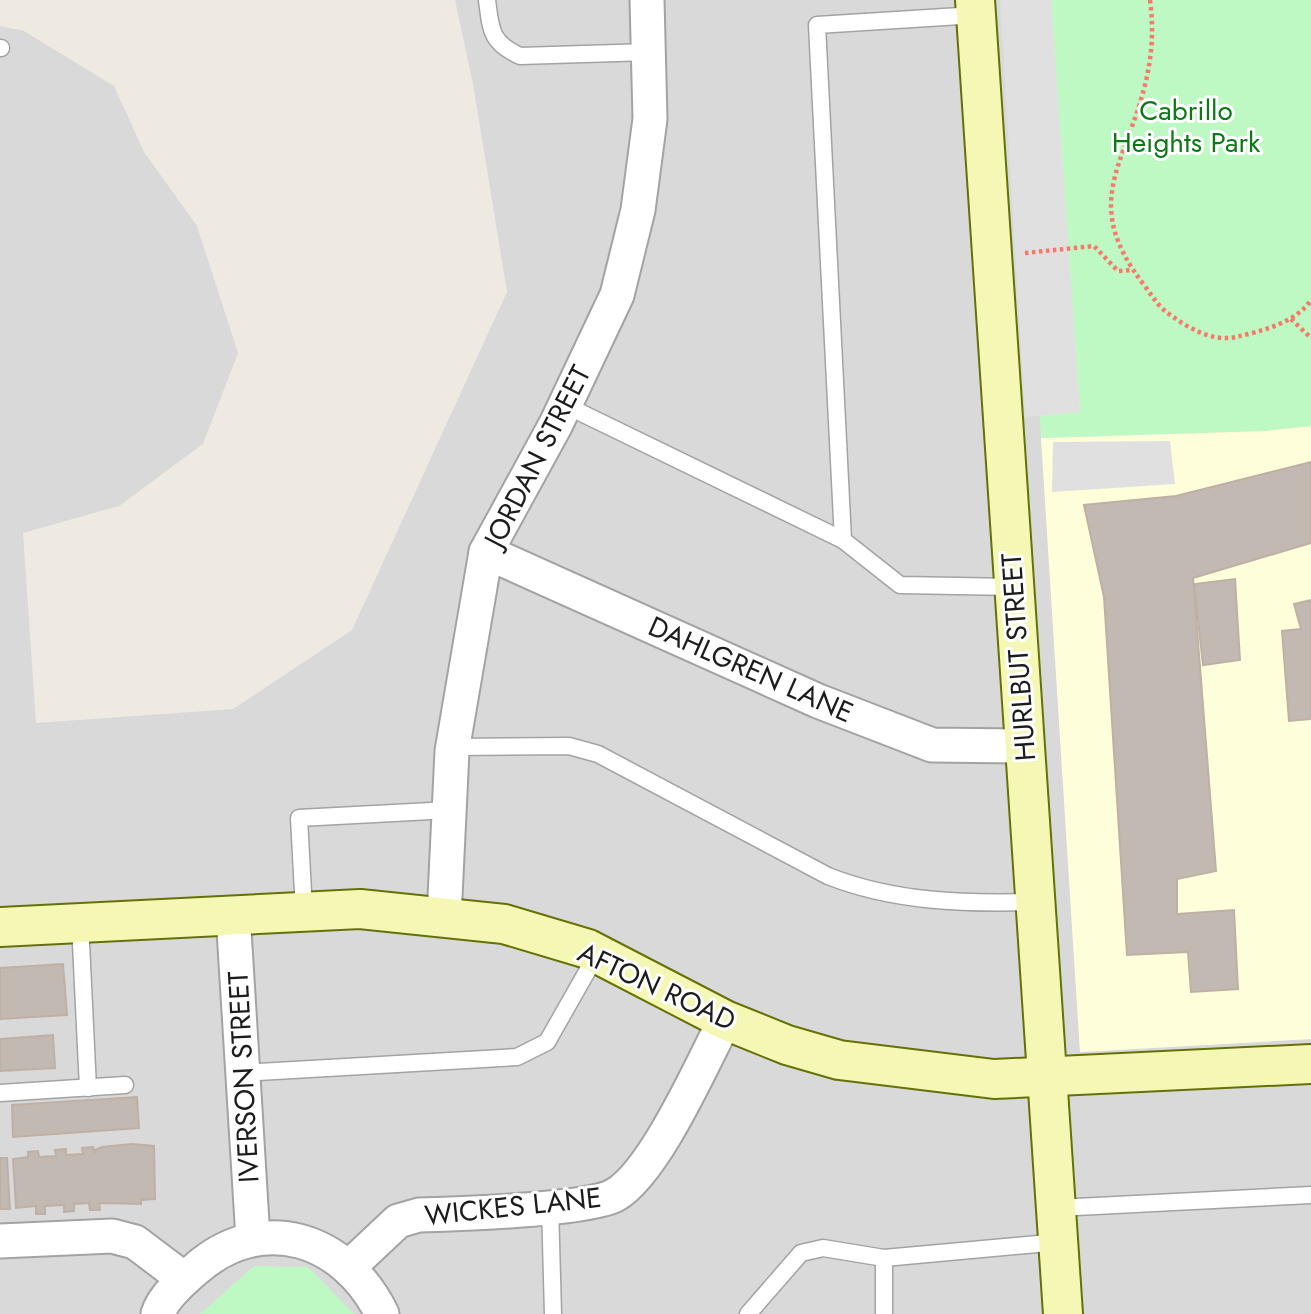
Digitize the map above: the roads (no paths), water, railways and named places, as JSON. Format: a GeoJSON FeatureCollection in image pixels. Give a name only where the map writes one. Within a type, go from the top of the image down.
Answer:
{"type":"FeatureCollection","features":[{"type":"Feature","properties":{"kind":"street","name":"JORDAN STREET"},"geometry":{"type":"LineString","coordinates":[[444,918],[452,747],[486,552],[565,405],[617,295],[638,210],[650,119],[647,0]]}},
{"type":"Feature","properties":{"kind":"street","name":"HURLBUT STREET"},"geometry":{"type":"LineString","coordinates":[[975,7],[1063,1314]]}},
{"type":"Feature","properties":{"kind":"street","name":"DAHLGREN LANE"},"geometry":{"type":"LineString","coordinates":[[486,552],[818,701],[932,745],[1024,746]]}},
{"type":"Feature","properties":{"kind":"street","name":"AFTON ROAD"},"geometry":{"type":"LineString","coordinates":[[0,927],[360,909],[504,924],[597,954],[725,1020],[787,1045],[839,1060],[994,1079],[1311,1064]]}},
{"type":"Feature","properties":{"kind":"street","name":"IVERSON STREET"},"geometry":{"type":"LineString","coordinates":[[233,914],[253,1239]]}},
{"type":"Feature","properties":{"kind":"street","name":"WICKES LANE"},"geometry":{"type":"LineString","coordinates":[[348,1268],[398,1221],[419,1216],[550,1205],[615,1195],[638,1172],[669,1129],[725,1020]]}},
{"type":"Feature","properties":{"kind":"street"},"geometry":{"type":"LineString","coordinates":[[0,1241],[112,1236],[135,1242],[184,1279]]}},
{"type":"Feature","properties":{"kind":"street"},"geometry":{"type":"LineString","coordinates":[[158,1314],[184,1279],[211,1255],[236,1242],[282,1236],[321,1252],[348,1268],[373,1295],[382,1314]]}},
{"type":"Feature","properties":{"kind":"lane"},"geometry":{"type":"LineString","coordinates":[[487,0],[491,30],[500,47],[520,56],[649,52]]}},
{"type":"Feature","properties":{"kind":"lane"},"geometry":{"type":"LineString","coordinates":[[843,540],[817,25],[975,7]]}},
{"type":"Feature","properties":{"kind":"lane"},"geometry":{"type":"LineString","coordinates":[[565,405],[843,540],[900,585],[1014,587]]}},
{"type":"Feature","properties":{"kind":"lane"},"geometry":{"type":"LineString","coordinates":[[452,747],[569,746],[598,754],[828,876],[857,888],[959,905],[1034,902]]}},
{"type":"Feature","properties":{"kind":"lane"},"geometry":{"type":"LineString","coordinates":[[304,911],[299,818],[450,810]]}},
{"type":"Feature","properties":{"kind":"lane"},"geometry":{"type":"LineString","coordinates":[[80,923],[88,1087]]}},
{"type":"Feature","properties":{"kind":"lane"},"geometry":{"type":"LineString","coordinates":[[243,1073],[517,1057],[547,1042],[597,954]]}},
{"type":"Feature","properties":{"kind":"lane"},"geometry":{"type":"LineString","coordinates":[[0,1093],[125,1085]]}},
{"type":"Feature","properties":{"kind":"lane"},"geometry":{"type":"LineString","coordinates":[[748,1314],[801,1253],[823,1248],[884,1258],[1058,1225],[1311,1195]]}},
{"type":"Feature","properties":{"kind":"lane"},"geometry":{"type":"LineString","coordinates":[[550,1205],[553,1314]]}},
{"type":"Feature","properties":{"kind":"lane"},"geometry":{"type":"LineString","coordinates":[[884,1258],[884,1314]]}},
{"type":"Feature","properties":{"kind":"park label","name":"Cabrillo Heights Park"},"geometry":{"type":"Point","coordinates":[1186,126]}}]}
